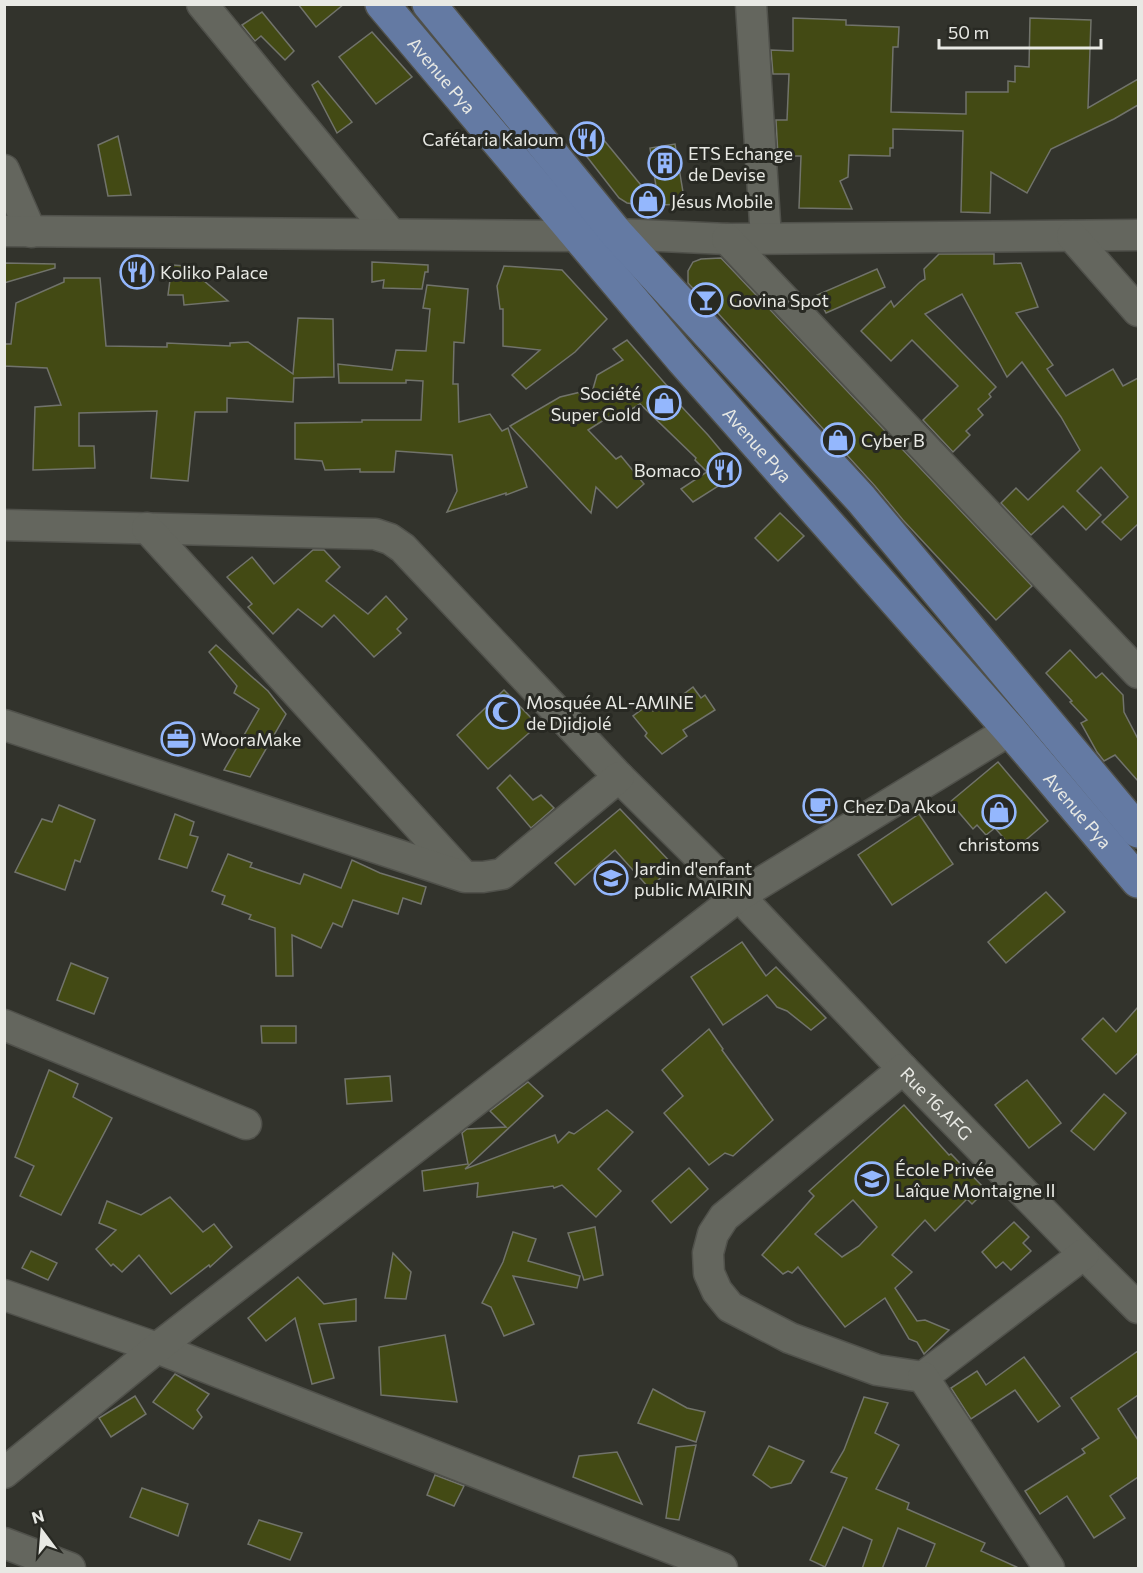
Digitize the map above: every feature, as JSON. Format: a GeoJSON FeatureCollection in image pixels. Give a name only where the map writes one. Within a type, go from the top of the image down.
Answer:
{"type":"FeatureCollection","features":[{"type":"Feature","properties":{"kind":"main road","name":"Avenue Pya"},"geometry":{"type":"LineString","coordinates":[[382,4],[682,359],[1010,730],[1138,881]]}},
{"type":"Feature","properties":{"kind":"main road","name":"Avenue Pya"},"geometry":{"type":"LineString","coordinates":[[429,4],[617,234],[861,499],[1138,831]]}},
{"type":"Feature","properties":{"kind":"main road"},"geometry":{"type":"LineString","coordinates":[[578,236],[617,234]]}},
{"type":"Feature","properties":{"kind":"street"},"geometry":{"type":"LineString","coordinates":[[202,4],[391,234]]}},
{"type":"Feature","properties":{"kind":"street"},"geometry":{"type":"LineString","coordinates":[[751,4],[766,238]]}},
{"type":"Feature","properties":{"kind":"street"},"geometry":{"type":"LineString","coordinates":[[4,170],[18,232],[578,236]]}},
{"type":"Feature","properties":{"kind":"street"},"geometry":{"type":"LineString","coordinates":[[617,234],[727,238],[1138,235]]}},
{"type":"Feature","properties":{"kind":"street"},"geometry":{"type":"LineString","coordinates":[[1072,236],[1138,311]]}},
{"type":"Feature","properties":{"kind":"street"},"geometry":{"type":"LineString","coordinates":[[727,238],[1138,673]]}},
{"type":"Feature","properties":{"kind":"street","name":"Rue 16.AFG"},"geometry":{"type":"LineString","coordinates":[[4,525],[375,534],[390,539],[403,548],[619,777],[739,896],[903,1069],[1138,1308]]}},
{"type":"Feature","properties":{"kind":"street"},"geometry":{"type":"LineString","coordinates":[[147,528],[465,877]]}},
{"type":"Feature","properties":{"kind":"street"},"geometry":{"type":"LineString","coordinates":[[4,725],[465,877],[483,878],[502,874],[619,777]]}},
{"type":"Feature","properties":{"kind":"street"},"geometry":{"type":"LineString","coordinates":[[4,1473],[157,1348],[739,896],[1010,730]]}},
{"type":"Feature","properties":{"kind":"street"},"geometry":{"type":"LineString","coordinates":[[4,1025],[246,1124]]}},
{"type":"Feature","properties":{"kind":"street"},"geometry":{"type":"LineString","coordinates":[[903,1069],[724,1217],[713,1234],[708,1263],[709,1273],[717,1292],[730,1307],[790,1338],[877,1370],[923,1377],[1084,1254]]}},
{"type":"Feature","properties":{"kind":"street"},"geometry":{"type":"LineString","coordinates":[[4,1295],[157,1348],[722,1569]]}},
{"type":"Feature","properties":{"kind":"street"},"geometry":{"type":"LineString","coordinates":[[923,1377],[1049,1569]]}},
{"type":"Feature","properties":{"kind":"street"},"geometry":{"type":"LineString","coordinates":[[4,1543],[70,1569]]}},
{"type":"Feature","properties":{"kind":"building"},"geometry":{"type":"Polygon","coordinates":[[[298,4],[344,4],[316,27],[298,4]]]}},
{"type":"Feature","properties":{"kind":"building"},"geometry":{"type":"Polygon","coordinates":[[[262,12],[294,51],[285,60],[261,36],[255,41],[242,25],[262,12]]]}},
{"type":"Feature","properties":{"kind":"building"},"geometry":{"type":"Polygon","coordinates":[[[793,18],[846,20],[846,25],[899,27],[898,47],[893,47],[891,112],[966,114],[966,92],[1008,92],[1008,81],[1015,82],[1015,66],[1029,67],[1030,18],[1091,20],[1088,108],[1138,79],[1138,105],[1051,149],[1027,193],[991,172],[990,213],[961,212],[963,131],[893,129],[893,148],[890,148],[890,156],[849,155],[848,177],[840,181],[852,209],[799,208],[801,156],[778,156],[776,120],[787,120],[789,74],[773,74],[771,50],[793,51],[793,18]]]}},
{"type":"Feature","properties":{"kind":"building"},"geometry":{"type":"Polygon","coordinates":[[[372,32],[412,77],[376,104],[339,57],[372,32]]]}},
{"type":"Feature","properties":{"kind":"building"},"geometry":{"type":"Polygon","coordinates":[[[318,81],[352,122],[337,133],[312,85],[318,81]]]}},
{"type":"Feature","properties":{"kind":"building"},"geometry":{"type":"Polygon","coordinates":[[[592,123],[659,207],[627,203],[619,198],[584,153],[582,155],[570,140],[592,123]]]}},
{"type":"Feature","properties":{"kind":"building"},"geometry":{"type":"Polygon","coordinates":[[[118,136],[131,195],[108,196],[98,145],[118,136]]]}},
{"type":"Feature","properties":{"kind":"building","name":"ETS Echange de Devise"},"geometry":{"type":"Polygon","coordinates":[[[675,144],[685,204],[659,205],[650,148],[675,144]]]}},
{"type":"Feature","properties":{"kind":"building"},"geometry":{"type":"Polygon","coordinates":[[[939,254],[994,254],[994,264],[1021,263],[1038,307],[1016,313],[1053,365],[1047,369],[1066,396],[1113,369],[1123,386],[1138,378],[1138,524],[1121,540],[1102,522],[1128,497],[1101,467],[1077,491],[1101,515],[1086,530],[1063,506],[1031,535],[1001,503],[1016,488],[1028,500],[1080,450],[1061,417],[1022,362],[1007,377],[962,294],[925,314],[996,387],[989,394],[991,397],[978,409],[983,415],[966,431],[970,435],[953,452],[923,420],[958,386],[912,340],[891,361],[861,331],[891,301],[894,307],[925,279],[924,269],[939,254]]]}},
{"type":"Feature","properties":{"kind":"building"},"geometry":{"type":"Polygon","coordinates":[[[721,258],[1032,586],[996,620],[688,283],[688,271],[693,262],[701,259],[721,258]]]}},
{"type":"Feature","properties":{"kind":"building"},"geometry":{"type":"Polygon","coordinates":[[[372,262],[428,265],[428,272],[425,272],[422,289],[383,288],[384,280],[372,282],[372,262]]]}},
{"type":"Feature","properties":{"kind":"building"},"geometry":{"type":"Polygon","coordinates":[[[4,263],[55,264],[55,268],[4,283],[4,263]]]}},
{"type":"Feature","properties":{"kind":"building"},"geometry":{"type":"Polygon","coordinates":[[[172,265],[186,266],[228,301],[184,305],[183,295],[168,295],[172,265]]]}},
{"type":"Feature","properties":{"kind":"building"},"geometry":{"type":"Polygon","coordinates":[[[504,266],[562,270],[607,319],[575,352],[526,389],[512,375],[540,350],[503,346],[503,309],[500,309],[497,286],[504,266]]]}},
{"type":"Feature","properties":{"kind":"building"},"geometry":{"type":"Polygon","coordinates":[[[877,269],[885,287],[826,313],[817,295],[877,269]]]}},
{"type":"Feature","properties":{"kind":"building"},"geometry":{"type":"Polygon","coordinates":[[[64,278],[100,278],[106,346],[167,347],[167,343],[230,346],[230,343],[248,342],[293,374],[298,318],[333,319],[334,377],[294,378],[293,402],[227,398],[227,412],[195,412],[188,481],[151,478],[157,411],[79,413],[79,446],[94,446],[95,468],[33,470],[35,407],[61,405],[47,368],[4,366],[4,344],[11,344],[16,303],[64,282],[64,278]]]}},
{"type":"Feature","properties":{"kind":"building"},"geometry":{"type":"Polygon","coordinates":[[[427,285],[468,289],[464,343],[454,342],[453,384],[458,384],[459,422],[490,414],[502,431],[508,428],[527,487],[447,512],[457,491],[452,455],[396,451],[394,472],[360,472],[360,469],[325,470],[322,461],[295,459],[295,423],[421,420],[423,381],[339,383],[338,364],[392,370],[396,350],[426,351],[430,309],[423,308],[427,285]]]}},
{"type":"Feature","properties":{"kind":"building"},"geometry":{"type":"Polygon","coordinates":[[[627,340],[669,388],[666,390],[738,471],[693,502],[681,489],[707,472],[695,460],[696,458],[640,404],[620,416],[615,413],[588,430],[616,459],[621,456],[644,484],[617,508],[596,487],[591,513],[510,426],[560,397],[593,389],[597,375],[623,360],[613,349],[627,340]]]}},
{"type":"Feature","properties":{"kind":"building"},"geometry":{"type":"Polygon","coordinates":[[[780,513],[804,536],[778,561],[755,538],[780,513]]]}},
{"type":"Feature","properties":{"kind":"building"},"geometry":{"type":"Polygon","coordinates":[[[313,550],[324,550],[340,567],[326,581],[368,614],[386,596],[407,619],[397,629],[401,633],[374,657],[334,615],[322,627],[298,609],[273,634],[248,607],[252,604],[227,577],[252,557],[274,584],[313,550]]]}},
{"type":"Feature","properties":{"kind":"building"},"geometry":{"type":"Polygon","coordinates":[[[216,645],[268,691],[286,714],[250,777],[224,770],[259,709],[234,693],[237,686],[209,652],[216,645]]]}},
{"type":"Feature","properties":{"kind":"building"},"geometry":{"type":"Polygon","coordinates":[[[1070,650],[1096,678],[1102,673],[1123,695],[1124,712],[1138,739],[1138,781],[1115,755],[1104,761],[1081,723],[1087,720],[1046,673],[1070,650]]]}},
{"type":"Feature","properties":{"kind":"building"},"geometry":{"type":"Polygon","coordinates":[[[693,687],[701,698],[705,695],[715,710],[683,730],[687,736],[662,754],[645,736],[647,733],[633,716],[648,705],[653,711],[666,703],[669,705],[693,687]]]}},
{"type":"Feature","properties":{"kind":"building"},"geometry":{"type":"Polygon","coordinates":[[[504,690],[538,725],[488,769],[457,735],[504,690]]]}},
{"type":"Feature","properties":{"kind":"building","name":"christoms"},"geometry":{"type":"Polygon","coordinates":[[[998,762],[1048,821],[1014,850],[995,828],[986,835],[977,825],[973,829],[950,802],[998,762]]]}},
{"type":"Feature","properties":{"kind":"building"},"geometry":{"type":"Polygon","coordinates":[[[510,775],[533,800],[541,795],[554,808],[531,828],[497,788],[510,775]]]}},
{"type":"Feature","properties":{"kind":"building"},"geometry":{"type":"Polygon","coordinates":[[[59,805],[95,820],[80,862],[75,860],[65,890],[15,872],[42,819],[52,822],[59,805]]]}},
{"type":"Feature","properties":{"kind":"building"},"geometry":{"type":"Polygon","coordinates":[[[620,809],[674,866],[649,888],[615,850],[575,885],[555,863],[620,809]]]}},
{"type":"Feature","properties":{"kind":"building"},"geometry":{"type":"Polygon","coordinates":[[[175,814],[194,822],[190,835],[198,837],[187,868],[159,859],[175,814]]]}},
{"type":"Feature","properties":{"kind":"building"},"geometry":{"type":"Polygon","coordinates":[[[919,814],[953,864],[892,905],[858,855],[919,814]]]}},
{"type":"Feature","properties":{"kind":"building"},"geometry":{"type":"Polygon","coordinates":[[[228,854],[252,863],[250,867],[300,884],[304,874],[341,888],[352,860],[380,873],[426,887],[421,904],[403,898],[398,914],[353,900],[342,927],[333,923],[321,948],[292,935],[293,976],[276,976],[275,928],[249,919],[251,915],[222,904],[225,896],[212,891],[228,854]]]}},
{"type":"Feature","properties":{"kind":"building"},"geometry":{"type":"Polygon","coordinates":[[[1046,892],[1065,912],[1006,963],[988,942],[1046,892]]]}},
{"type":"Feature","properties":{"kind":"building"},"geometry":{"type":"Polygon","coordinates":[[[742,942],[766,976],[776,967],[826,1018],[811,1030],[787,1011],[777,1007],[767,995],[723,1025],[691,977],[742,942]]]}},
{"type":"Feature","properties":{"kind":"building"},"geometry":{"type":"Polygon","coordinates":[[[71,963],[108,978],[94,1014],[57,1000],[71,963]]]}},
{"type":"Feature","properties":{"kind":"building"},"geometry":{"type":"Polygon","coordinates":[[[1138,1007],[1138,1053],[1116,1074],[1082,1039],[1103,1018],[1116,1032],[1138,1007]]]}},
{"type":"Feature","properties":{"kind":"building"},"geometry":{"type":"Polygon","coordinates":[[[261,1026],[296,1026],[296,1043],[262,1043],[261,1026]]]}},
{"type":"Feature","properties":{"kind":"building"},"geometry":{"type":"Polygon","coordinates":[[[709,1029],[773,1120],[733,1156],[725,1153],[709,1165],[664,1113],[683,1096],[662,1070],[709,1029]]]}},
{"type":"Feature","properties":{"kind":"building"},"geometry":{"type":"Polygon","coordinates":[[[49,1070],[78,1084],[73,1097],[112,1118],[61,1215],[20,1196],[34,1166],[15,1157],[49,1070]]]}},
{"type":"Feature","properties":{"kind":"building"},"geometry":{"type":"Polygon","coordinates":[[[390,1076],[392,1101],[347,1104],[345,1079],[390,1076]]]}},
{"type":"Feature","properties":{"kind":"building"},"geometry":{"type":"Polygon","coordinates":[[[1027,1080],[1061,1123],[1029,1148],[995,1105],[1027,1080]]]}},
{"type":"Feature","properties":{"kind":"building"},"geometry":{"type":"Polygon","coordinates":[[[528,1082],[543,1096],[465,1169],[555,1135],[558,1143],[569,1132],[574,1134],[607,1110],[633,1132],[598,1169],[621,1191],[596,1217],[562,1185],[554,1188],[553,1186],[477,1197],[478,1183],[424,1191],[422,1171],[468,1164],[462,1133],[467,1129],[506,1127],[490,1111],[528,1082]]]}},
{"type":"Feature","properties":{"kind":"building"},"geometry":{"type":"Polygon","coordinates":[[[1104,1094],[1126,1113],[1094,1150],[1071,1131],[1104,1094]]]}},
{"type":"Feature","properties":{"kind":"building"},"geometry":{"type":"Polygon","coordinates":[[[904,1105],[949,1155],[951,1154],[986,1190],[972,1204],[967,1199],[935,1231],[925,1220],[892,1255],[912,1272],[895,1288],[917,1321],[925,1320],[949,1330],[924,1354],[917,1342],[909,1339],[885,1298],[845,1327],[798,1267],[792,1273],[788,1271],[783,1274],[762,1255],[814,1196],[809,1191],[904,1105]],[[853,1200],[815,1234],[842,1257],[859,1246],[877,1227],[853,1200]]]}},
{"type":"Feature","properties":{"kind":"building"},"geometry":{"type":"Polygon","coordinates":[[[689,1168],[708,1189],[671,1223],[652,1201],[689,1168]]]}},
{"type":"Feature","properties":{"kind":"building"},"geometry":{"type":"Polygon","coordinates":[[[170,1197],[203,1232],[214,1224],[232,1247],[210,1267],[209,1265],[171,1294],[139,1255],[122,1272],[113,1264],[111,1266],[96,1249],[116,1230],[99,1223],[107,1201],[141,1215],[170,1197]]]}},
{"type":"Feature","properties":{"kind":"building"},"geometry":{"type":"Polygon","coordinates":[[[1014,1222],[1029,1237],[1023,1243],[1031,1251],[1011,1270],[1003,1262],[996,1268],[982,1252],[1014,1222]]]}},
{"type":"Feature","properties":{"kind":"building"},"geometry":{"type":"Polygon","coordinates":[[[595,1227],[603,1275],[584,1280],[568,1233],[595,1227]]]}},
{"type":"Feature","properties":{"kind":"building"},"geometry":{"type":"Polygon","coordinates":[[[513,1232],[536,1239],[528,1261],[580,1276],[577,1288],[513,1276],[534,1324],[504,1336],[491,1307],[482,1303],[503,1262],[513,1232]]]}},
{"type":"Feature","properties":{"kind":"building"},"geometry":{"type":"Polygon","coordinates":[[[31,1251],[57,1263],[48,1280],[22,1268],[31,1251]]]}},
{"type":"Feature","properties":{"kind":"building"},"geometry":{"type":"Polygon","coordinates":[[[393,1253],[411,1272],[406,1299],[385,1298],[393,1253]]]}},
{"type":"Feature","properties":{"kind":"building"},"geometry":{"type":"Polygon","coordinates":[[[298,1277],[324,1304],[356,1299],[356,1321],[319,1324],[334,1378],[312,1384],[295,1318],[266,1341],[248,1318],[298,1277]]]}},
{"type":"Feature","properties":{"kind":"building"},"geometry":{"type":"Polygon","coordinates":[[[445,1335],[457,1402],[381,1395],[379,1347],[445,1335]]]}},
{"type":"Feature","properties":{"kind":"building"},"geometry":{"type":"Polygon","coordinates":[[[1138,1351],[1138,1395],[1118,1409],[1138,1440],[1138,1477],[1110,1496],[1125,1518],[1094,1538],[1067,1496],[1040,1514],[1025,1491],[1085,1453],[1082,1449],[1099,1438],[1071,1398],[1138,1351]]]}},
{"type":"Feature","properties":{"kind":"building"},"geometry":{"type":"Polygon","coordinates":[[[1024,1357],[1060,1406],[1038,1422],[1015,1390],[971,1419],[951,1388],[977,1371],[986,1385],[1024,1357]]]}},
{"type":"Feature","properties":{"kind":"building"},"geometry":{"type":"Polygon","coordinates":[[[175,1374],[209,1394],[197,1410],[202,1417],[193,1429],[153,1402],[175,1374]]]}},
{"type":"Feature","properties":{"kind":"building"},"geometry":{"type":"Polygon","coordinates":[[[653,1389],[687,1408],[705,1412],[696,1442],[638,1423],[653,1389]]]}},
{"type":"Feature","properties":{"kind":"building"},"geometry":{"type":"Polygon","coordinates":[[[135,1396],[146,1414],[111,1437],[99,1418],[135,1396]]]}},
{"type":"Feature","properties":{"kind":"building"},"geometry":{"type":"Polygon","coordinates":[[[864,1397],[888,1403],[875,1433],[899,1445],[876,1489],[909,1503],[907,1509],[985,1543],[981,1551],[1021,1569],[925,1569],[935,1544],[898,1528],[882,1569],[862,1569],[872,1540],[843,1527],[825,1567],[810,1560],[847,1478],[831,1472],[844,1450],[864,1397]]]}},
{"type":"Feature","properties":{"kind":"building"},"geometry":{"type":"Polygon","coordinates":[[[696,1445],[679,1520],[666,1518],[676,1447],[696,1445]]]}},
{"type":"Feature","properties":{"kind":"building"},"geometry":{"type":"Polygon","coordinates":[[[769,1446],[804,1461],[791,1483],[771,1488],[753,1475],[769,1446]]]}},
{"type":"Feature","properties":{"kind":"building"},"geometry":{"type":"Polygon","coordinates":[[[617,1452],[642,1504],[573,1477],[579,1456],[617,1452]]]}},
{"type":"Feature","properties":{"kind":"building"},"geometry":{"type":"Polygon","coordinates":[[[435,1475],[464,1486],[454,1506],[427,1495],[435,1475]]]}},
{"type":"Feature","properties":{"kind":"building"},"geometry":{"type":"Polygon","coordinates":[[[142,1488],[188,1504],[178,1536],[130,1517],[142,1488]]]}},
{"type":"Feature","properties":{"kind":"building"},"geometry":{"type":"Polygon","coordinates":[[[259,1520],[302,1533],[290,1560],[248,1544],[259,1520]]]}},
{"type":"Feature","properties":{"kind":"place","name":"Cafétaria Kaloum"},"geometry":{"type":"Point","coordinates":[587,139]}},
{"type":"Feature","properties":{"kind":"place","name":"ETS Echange de Devise"},"geometry":{"type":"Point","coordinates":[665,163]}},
{"type":"Feature","properties":{"kind":"place","name":"Jésus Mobile"},"geometry":{"type":"Point","coordinates":[648,201]}},
{"type":"Feature","properties":{"kind":"place","name":"Koliko Palace"},"geometry":{"type":"Point","coordinates":[137,272]}},
{"type":"Feature","properties":{"kind":"place","name":"Govina Spot"},"geometry":{"type":"Point","coordinates":[706,300]}},
{"type":"Feature","properties":{"kind":"place","name":"Société Super Gold"},"geometry":{"type":"Point","coordinates":[664,403]}},
{"type":"Feature","properties":{"kind":"place","name":"Cyber B"},"geometry":{"type":"Point","coordinates":[838,440]}},
{"type":"Feature","properties":{"kind":"place","name":"Bomaco"},"geometry":{"type":"Point","coordinates":[724,470]}},
{"type":"Feature","properties":{"kind":"place","name":"Mosquée AL-AMINE de Djidjolé"},"geometry":{"type":"Point","coordinates":[503,712]}},
{"type":"Feature","properties":{"kind":"place","name":"WooraMake"},"geometry":{"type":"Point","coordinates":[178,739]}},
{"type":"Feature","properties":{"kind":"place","name":"Chez Da Akou"},"geometry":{"type":"Point","coordinates":[820,806]}},
{"type":"Feature","properties":{"kind":"place","name":"christoms"},"geometry":{"type":"Point","coordinates":[999,812]}},
{"type":"Feature","properties":{"kind":"place","name":"Jardin d'enfant public MAIRIN"},"geometry":{"type":"Point","coordinates":[611,878]}},
{"type":"Feature","properties":{"kind":"place","name":"École Privée Laîque Montaigne II"},"geometry":{"type":"Point","coordinates":[872,1179]}}]}
